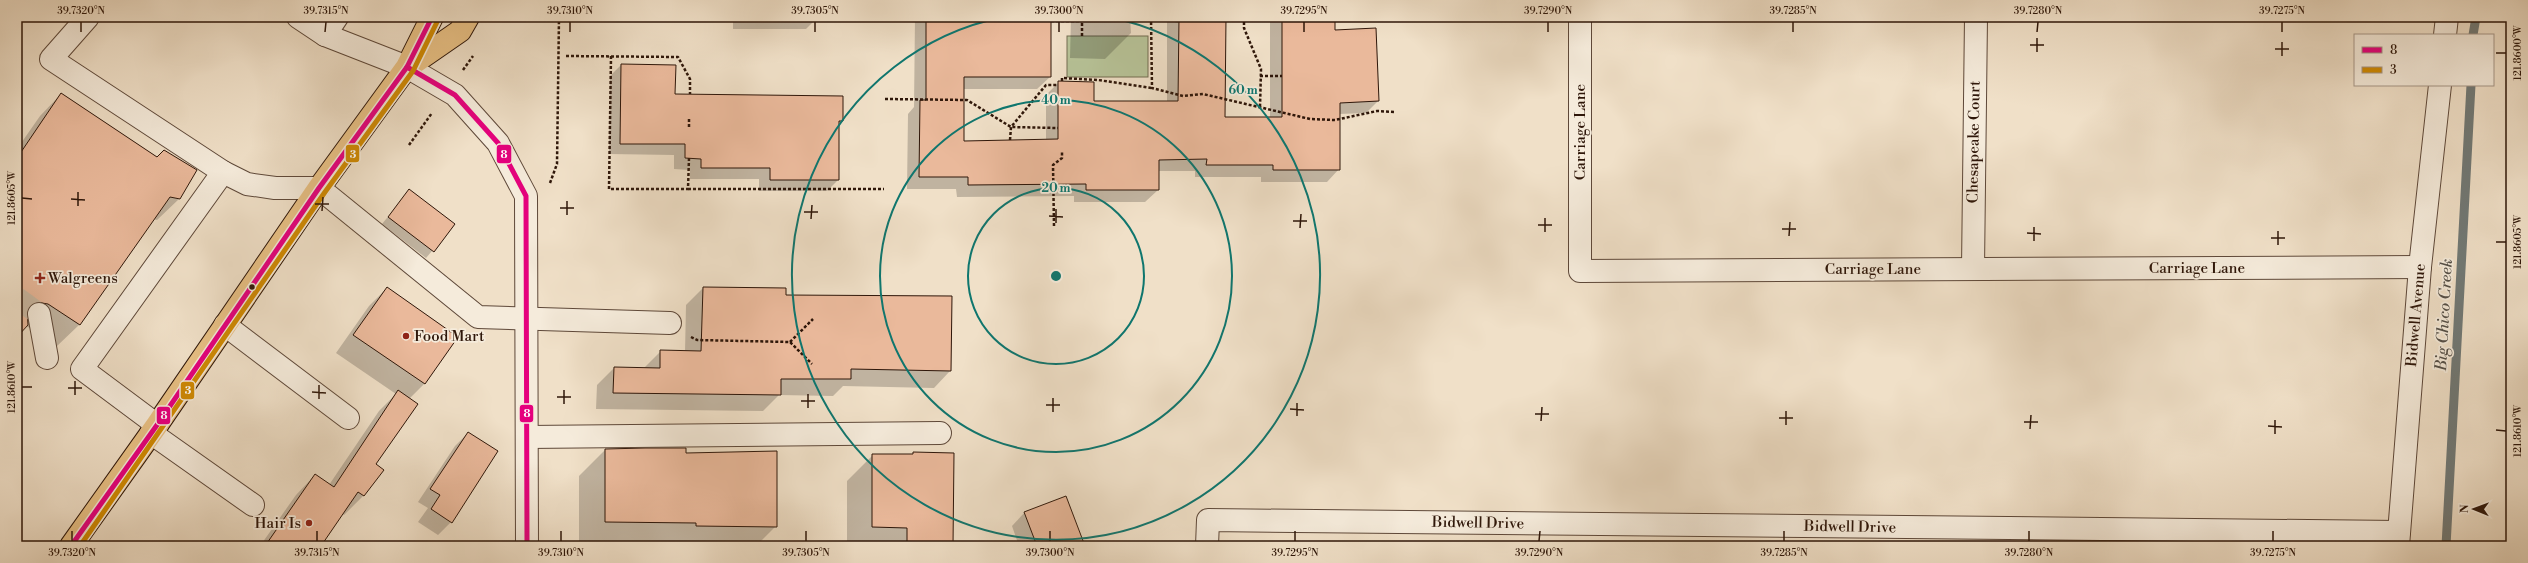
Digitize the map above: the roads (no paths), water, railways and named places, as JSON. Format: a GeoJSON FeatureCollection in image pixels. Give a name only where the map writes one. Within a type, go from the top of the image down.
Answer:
{"type":"FeatureCollection","features":[{"type":"Feature","properties":{"kind":"main road"},"geometry":{"type":"LineString","coordinates":[[71,546],[154,429],[319,188],[406,67],[432,17]]}},
{"type":"Feature","properties":{"kind":"main road"},"geometry":{"type":"LineString","coordinates":[[406,67],[460,31],[468,17]]}},
{"type":"Feature","properties":{"kind":"street"},"geometry":{"type":"LineString","coordinates":[[88,17],[51,59],[223,172],[248,184],[275,188],[319,188],[478,317],[526,320],[670,323]]}},
{"type":"Feature","properties":{"kind":"street"},"geometry":{"type":"LineString","coordinates":[[298,17],[331,26],[455,95],[498,142],[526,196],[527,546]]}},
{"type":"Feature","properties":{"kind":"street","name":"Carriage Lane"},"geometry":{"type":"LineString","coordinates":[[1580,17],[1580,270],[2420,268]]}},
{"type":"Feature","properties":{"kind":"street","name":"Chesapeake Court"},"geometry":{"type":"LineString","coordinates":[[1973,268],[1976,17]]}},
{"type":"Feature","properties":{"kind":"street"},"geometry":{"type":"LineString","coordinates":[[2445,34],[2447,17]]}},
{"type":"Feature","properties":{"kind":"street","name":"Bidwell Avenue"},"geometry":{"type":"LineString","coordinates":[[2398,539],[2420,268],[2440,86]]}},
{"type":"Feature","properties":{"kind":"street"},"geometry":{"type":"LineString","coordinates":[[223,172],[82,369],[154,429],[253,505]]}},
{"type":"Feature","properties":{"kind":"street"},"geometry":{"type":"LineString","coordinates":[[39,314],[47,358]]}},
{"type":"Feature","properties":{"kind":"street"},"geometry":{"type":"LineString","coordinates":[[225,325],[348,418]]}},
{"type":"Feature","properties":{"kind":"street"},"geometry":{"type":"LineString","coordinates":[[527,437],[940,433]]}},
{"type":"Feature","properties":{"kind":"street","name":"Bidwell Drive"},"geometry":{"type":"LineString","coordinates":[[1207,546],[1208,520],[2398,539]]}},
{"type":"Feature","properties":{"kind":"waterway","name":"Big Chico Creek"},"geometry":{"type":"LineString","coordinates":[[2473,34],[2476,17]]}},
{"type":"Feature","properties":{"kind":"waterway","name":"Big Chico Creek"},"geometry":{"type":"LineString","coordinates":[[2446,546],[2471,86]]}},
{"type":"Feature","properties":{"kind":"tunnel"},"geometry":{"type":"LineString","coordinates":[[17,298],[39,314]]}},
{"type":"Feature","properties":{"kind":"place","name":"Walgreens"},"geometry":{"type":"Point","coordinates":[40,278]}},
{"type":"Feature","properties":{"kind":"place","name":"Food Mart"},"geometry":{"type":"Point","coordinates":[406,336]}},
{"type":"Feature","properties":{"kind":"place","name":"Hair Is"},"geometry":{"type":"Point","coordinates":[309,523]}}]}
